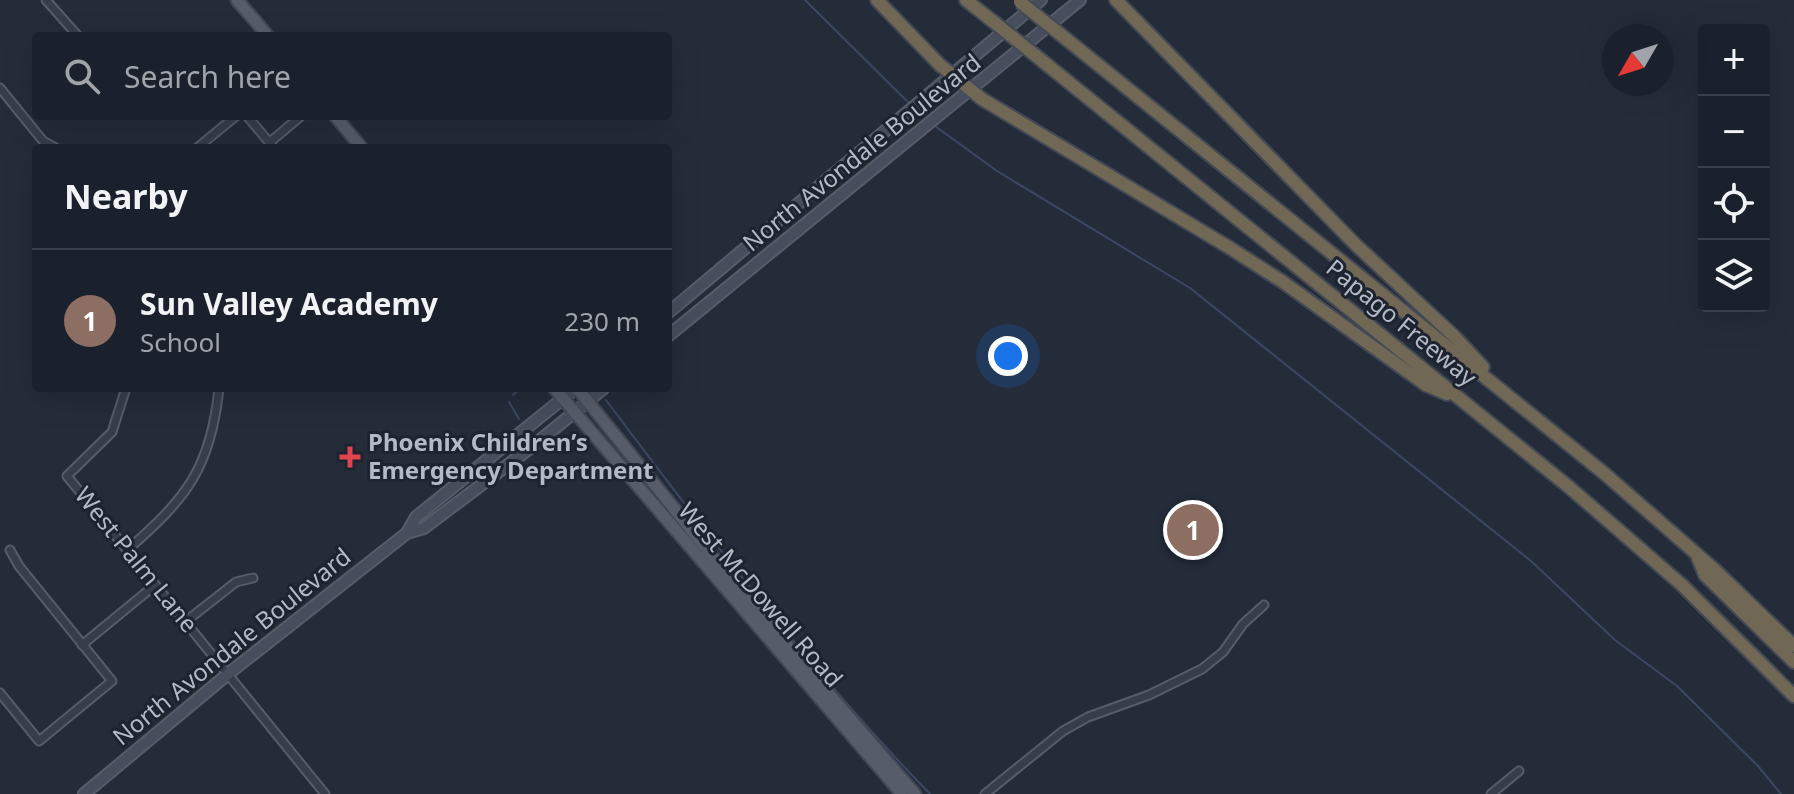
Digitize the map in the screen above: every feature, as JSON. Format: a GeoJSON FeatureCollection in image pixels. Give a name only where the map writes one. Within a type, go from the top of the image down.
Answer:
{"type":"FeatureCollection","features":[{"type":"Feature","properties":{"kind":"highway"},"geometry":{"type":"LineString","coordinates":[[877,0],[970,91],[1283,282],[1426,385],[1464,402]]}},
{"type":"Feature","properties":{"kind":"highway","name":"Papago Freeway"},"geometry":{"type":"LineString","coordinates":[[966,0],[1652,558],[1794,696]]}},
{"type":"Feature","properties":{"kind":"highway"},"geometry":{"type":"LineString","coordinates":[[1116,0],[1356,245],[1455,337],[1509,396]]}},
{"type":"Feature","properties":{"kind":"highway","name":"Papago Freeway"},"geometry":{"type":"LineString","coordinates":[[1019,1],[1605,474],[1695,552],[1794,646]]}},
{"type":"Feature","properties":{"kind":"highway"},"geometry":{"type":"LineString","coordinates":[[1695,552],[1705,575],[1794,662]]}},
{"type":"Feature","properties":{"kind":"main road"},"geometry":{"type":"LineString","coordinates":[[237,0],[265,32]]}},
{"type":"Feature","properties":{"kind":"main road","name":"North Avondale Boulevard"},"geometry":{"type":"LineString","coordinates":[[672,310],[1041,0]]}},
{"type":"Feature","properties":{"kind":"main road","name":"North Avondale Boulevard"},"geometry":{"type":"LineString","coordinates":[[672,333],[1080,0]]}},
{"type":"Feature","properties":{"kind":"main road"},"geometry":{"type":"LineString","coordinates":[[338,120],[359,144]]}},
{"type":"Feature","properties":{"kind":"main road"},"geometry":{"type":"LineString","coordinates":[[740,252],[752,268]]}},
{"type":"Feature","properties":{"kind":"main road","name":"West McDowell Road"},"geometry":{"type":"LineString","coordinates":[[558,392],[902,794]]}},
{"type":"Feature","properties":{"kind":"main road","name":"North Avondale Boulevard"},"geometry":{"type":"LineString","coordinates":[[407,533],[416,517],[571,392]]}},
{"type":"Feature","properties":{"kind":"main road","name":"West McDowell Road"},"geometry":{"type":"LineString","coordinates":[[580,392],[734,583],[915,794]]}},
{"type":"Feature","properties":{"kind":"main road","name":"North Avondale Boulevard"},"geometry":{"type":"LineString","coordinates":[[84,794],[228,674],[407,533],[424,528],[599,392]]}},
{"type":"Feature","properties":{"kind":"street"},"geometry":{"type":"LineString","coordinates":[[46,0],[74,32]]}},
{"type":"Feature","properties":{"kind":"street"},"geometry":{"type":"LineString","coordinates":[[0,88],[49,144]]}},
{"type":"Feature","properties":{"kind":"street"},"geometry":{"type":"LineString","coordinates":[[202,144],[231,120]]}},
{"type":"Feature","properties":{"kind":"street"},"geometry":{"type":"LineString","coordinates":[[250,120],[271,144]]}},
{"type":"Feature","properties":{"kind":"street"},"geometry":{"type":"LineString","coordinates":[[273,144],[297,120]]}},
{"type":"Feature","properties":{"kind":"street","name":"West Palm Lane"},"geometry":{"type":"LineString","coordinates":[[125,392],[112,432],[67,476],[325,794]]}},
{"type":"Feature","properties":{"kind":"street"},"geometry":{"type":"LineString","coordinates":[[127,550],[184,495],[199,469],[216,418],[219,392]]}},
{"type":"Feature","properties":{"kind":"street"},"geometry":{"type":"LineString","coordinates":[[0,693],[39,741],[112,681],[19,566],[10,550]]}},
{"type":"Feature","properties":{"kind":"street"},"geometry":{"type":"LineString","coordinates":[[185,622],[236,582],[253,578]]}},
{"type":"Feature","properties":{"kind":"street"},"geometry":{"type":"LineString","coordinates":[[82,645],[155,585]]}},
{"type":"Feature","properties":{"kind":"street"},"geometry":{"type":"LineString","coordinates":[[985,794],[1063,731],[1088,717],[1149,695],[1202,669],[1223,652],[1243,624],[1264,605]]}},
{"type":"Feature","properties":{"kind":"street"},"geometry":{"type":"LineString","coordinates":[[1491,794],[1519,771]]}},
{"type":"Feature","properties":{"kind":"waterway"},"geometry":{"type":"LineString","coordinates":[[805,0],[909,103]]}},
{"type":"Feature","properties":{"kind":"waterway"},"geometry":{"type":"LineString","coordinates":[[917,110],[927,119]]}},
{"type":"Feature","properties":{"kind":"waterway"},"geometry":{"type":"LineString","coordinates":[[935,126],[997,171],[1190,288],[1531,561],[1615,640],[1677,686],[1758,766],[1781,794]]}},
{"type":"Feature","properties":{"kind":"waterway"},"geometry":{"type":"LineString","coordinates":[[513,395],[516,392]]}},
{"type":"Feature","properties":{"kind":"waterway"},"geometry":{"type":"LineString","coordinates":[[606,400],[802,651],[930,794]]}},
{"type":"Feature","properties":{"kind":"waterway"},"geometry":{"type":"LineString","coordinates":[[509,402],[519,419]]}},
{"type":"Feature","properties":{"kind":"place","name":"Phoenix Children’s Emergency Department"},"geometry":{"type":"Point","coordinates":[350,457]}},
{"type":"Feature","properties":{"kind":"place","name":"Sun Valley Academy"},"geometry":{"type":"Point","coordinates":[1193,530]}}]}
